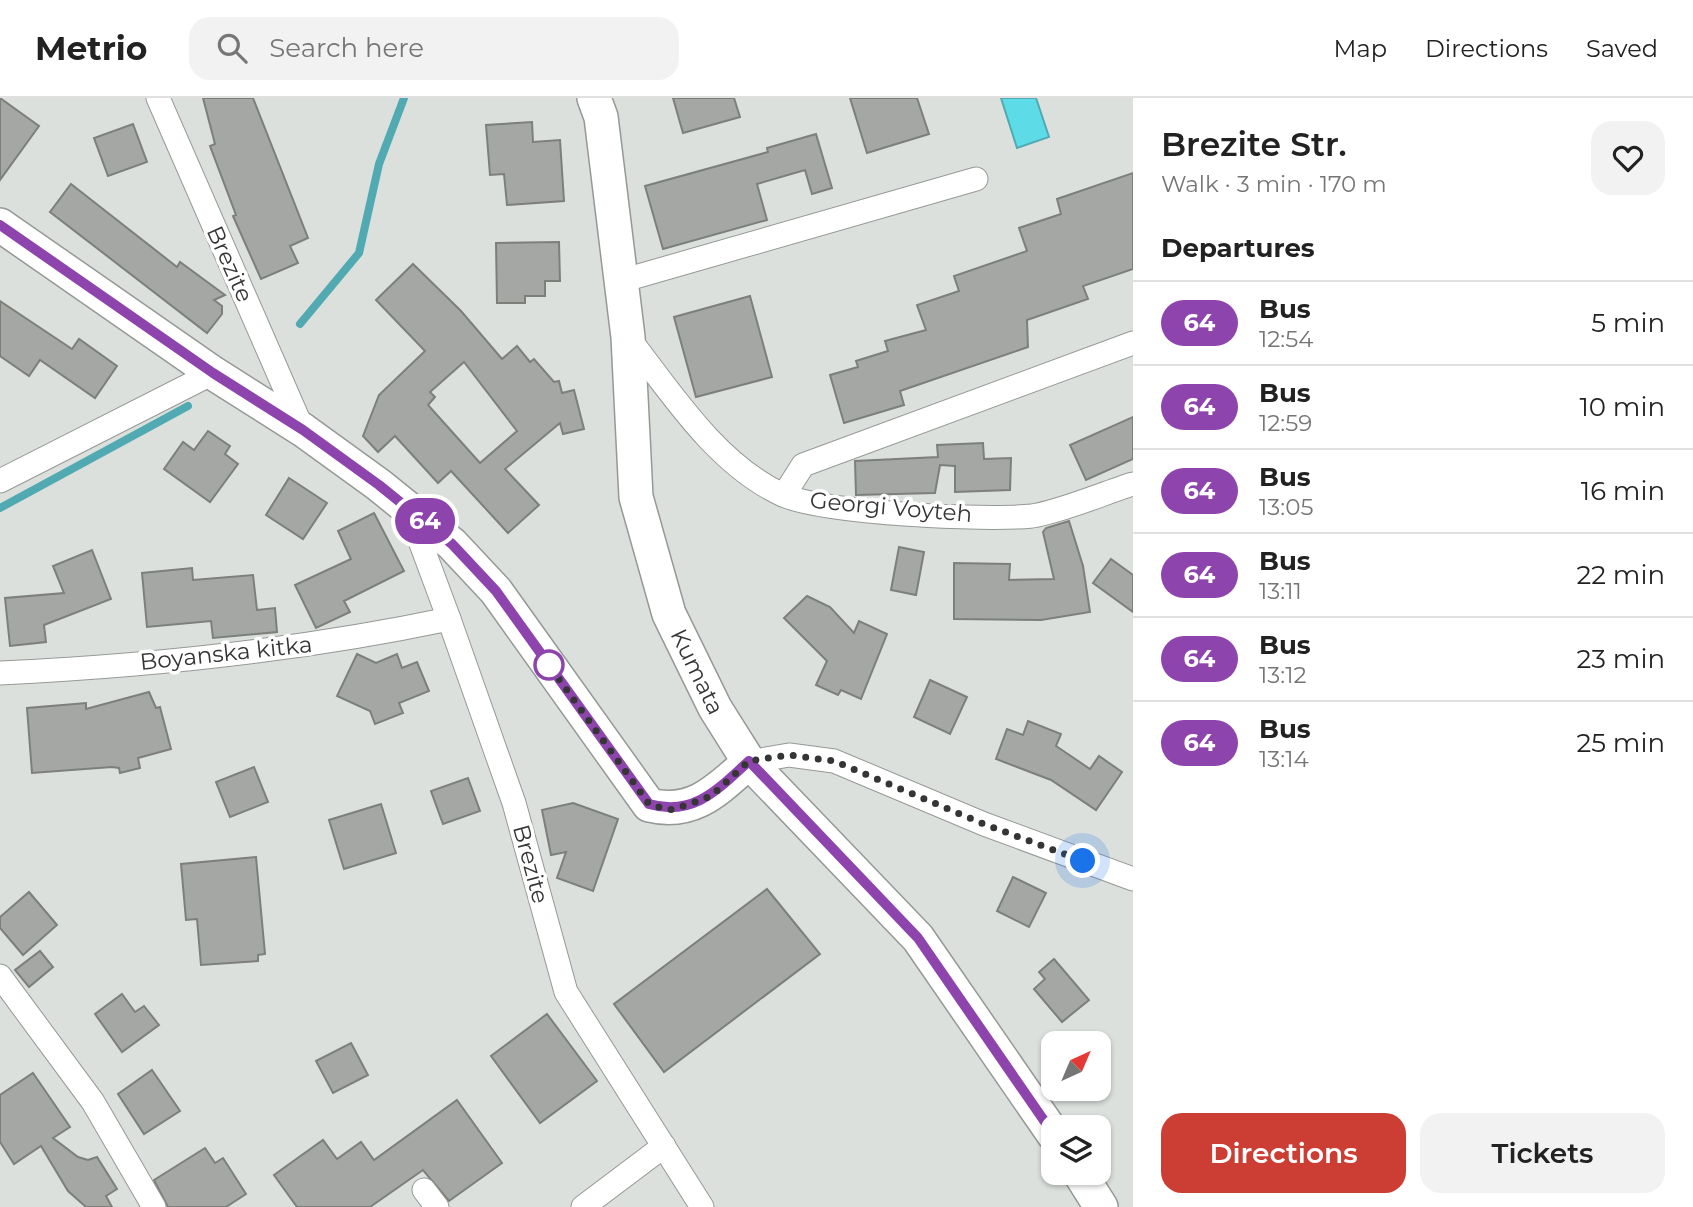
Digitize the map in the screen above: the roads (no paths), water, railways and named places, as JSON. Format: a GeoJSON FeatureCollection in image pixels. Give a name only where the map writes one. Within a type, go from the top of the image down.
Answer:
{"type":"FeatureCollection","features":[{"type":"Feature","properties":{"kind":"main road","name":"Kumata"},"geometry":{"type":"LineString","coordinates":[[594,98],[601,117],[628,337],[636,497],[669,614],[715,708],[749,761],[918,938],[1041,1116]]}},
{"type":"Feature","properties":{"kind":"main road"},"geometry":{"type":"LineString","coordinates":[[0,225],[213,373],[303,430],[398,500],[452,544],[496,591],[649,804],[669,810],[711,796],[749,761]]}},
{"type":"Feature","properties":{"kind":"main road"},"geometry":{"type":"LineString","coordinates":[[1087,1185],[1101,1207]]}},
{"type":"Feature","properties":{"kind":"street","name":"Brezite"},"geometry":{"type":"LineString","coordinates":[[158,98],[303,430]]}},
{"type":"Feature","properties":{"kind":"street"},"geometry":{"type":"LineString","coordinates":[[621,281],[976,179]]}},
{"type":"Feature","properties":{"kind":"street","name":"Georgi Voyteh"},"geometry":{"type":"LineString","coordinates":[[628,337],[701,432],[734,462],[784,495],[837,507],[955,515],[1033,516],[1133,484]]}},
{"type":"Feature","properties":{"kind":"street"},"geometry":{"type":"LineString","coordinates":[[784,495],[803,465],[1133,343]]}},
{"type":"Feature","properties":{"kind":"street"},"geometry":{"type":"LineString","coordinates":[[0,481],[213,373]]}},
{"type":"Feature","properties":{"kind":"street","name":"Brezite"},"geometry":{"type":"LineString","coordinates":[[398,500],[420,541],[514,803],[566,992],[702,1207]]}},
{"type":"Feature","properties":{"kind":"street","name":"Boyanska kitka"},"geometry":{"type":"LineString","coordinates":[[0,673],[79,670],[360,638],[449,619]]}},
{"type":"Feature","properties":{"kind":"street"},"geometry":{"type":"LineString","coordinates":[[749,761],[789,755],[834,761],[984,824],[1133,879]]}},
{"type":"Feature","properties":{"kind":"street"},"geometry":{"type":"LineString","coordinates":[[0,976],[93,1102],[154,1207]]}},
{"type":"Feature","properties":{"kind":"street"},"geometry":{"type":"LineString","coordinates":[[583,1207],[664,1146]]}},
{"type":"Feature","properties":{"kind":"water"},"geometry":{"type":"Polygon","coordinates":[[[1001,98],[1036,98],[1049,137],[1017,148],[1001,98]]]}},
{"type":"Feature","properties":{"kind":"waterway"},"geometry":{"type":"LineString","coordinates":[[300,324],[359,253],[379,164],[404,98]]}},
{"type":"Feature","properties":{"kind":"waterway"},"geometry":{"type":"LineString","coordinates":[[0,508],[188,406]]}}]}
